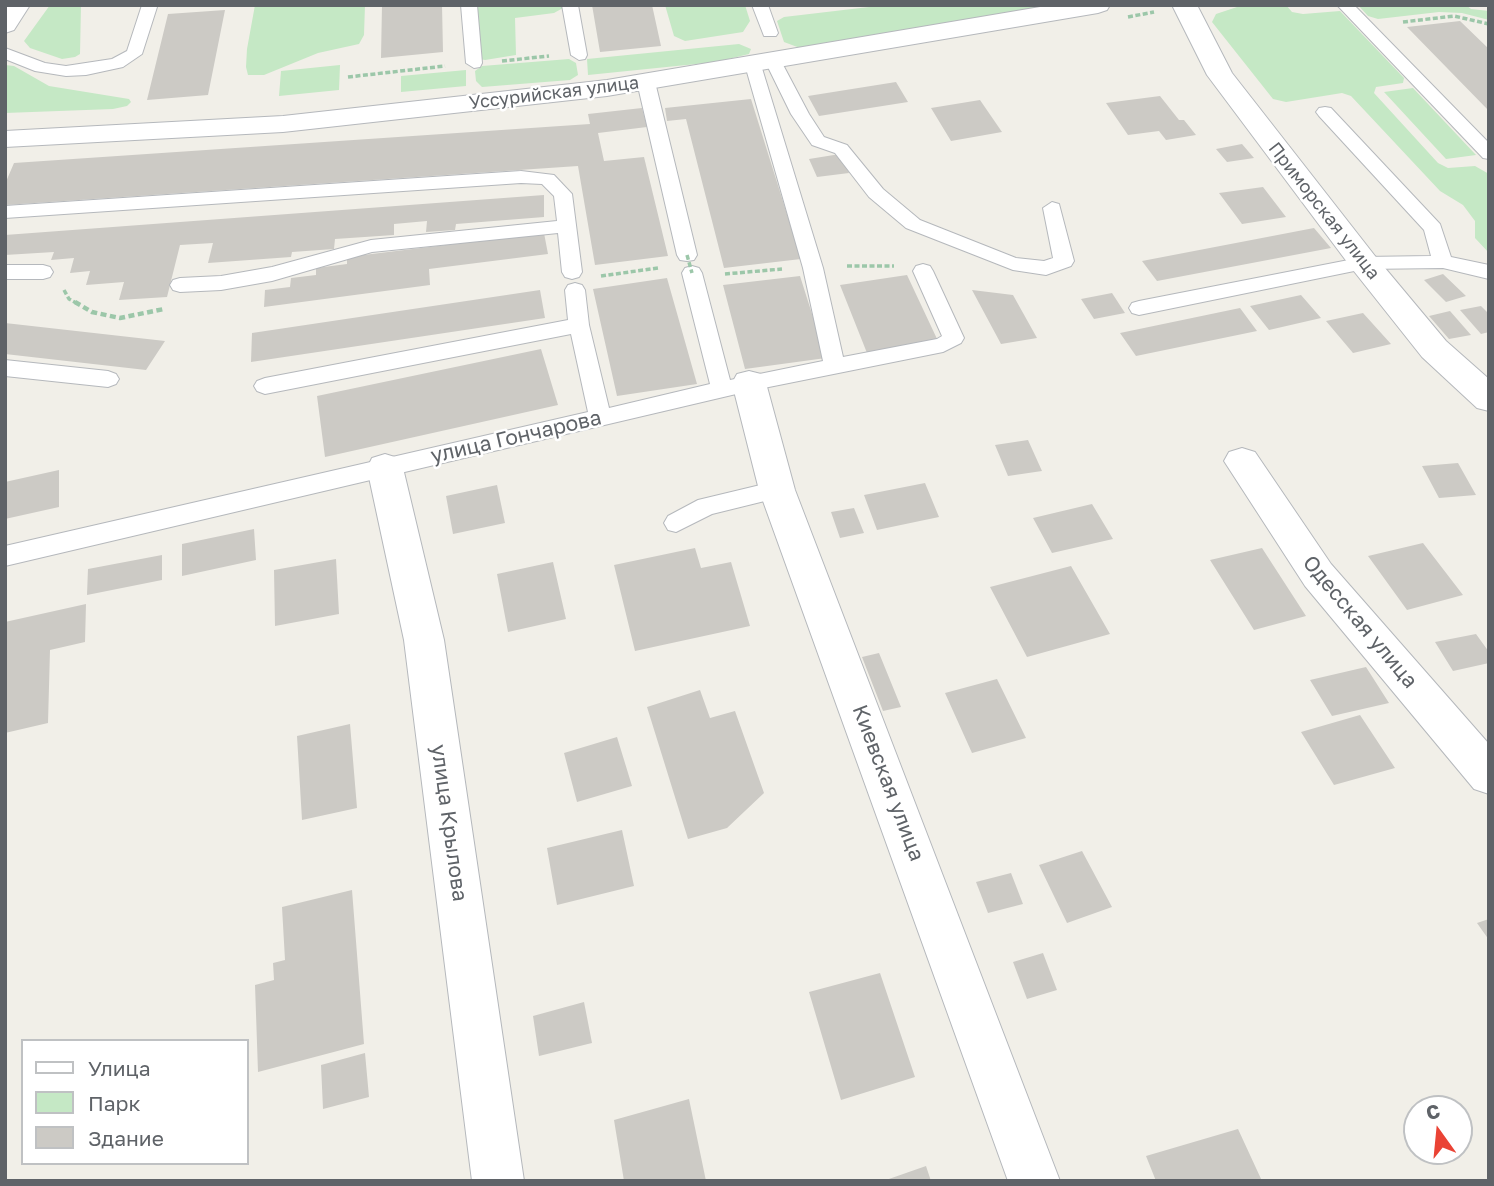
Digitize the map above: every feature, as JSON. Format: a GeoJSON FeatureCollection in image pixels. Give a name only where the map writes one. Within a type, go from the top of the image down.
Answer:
{"type":"FeatureCollection","features":[{"type":"Feature","properties":{"kind":"street"},"geometry":{"type":"LineString","coordinates":[[5,24],[18,5]]}},
{"type":"Feature","properties":{"kind":"street","name":"Уссурийская улица"},"geometry":{"type":"LineString","coordinates":[[5,139],[283,124],[646,82],[1098,5]]}},
{"type":"Feature","properties":{"kind":"street","name":"Приморская улица"},"geometry":{"type":"LineString","coordinates":[[1184,5],[1220,75],[1364,263],[1434,349],[1489,398]]}},
{"type":"Feature","properties":{"kind":"street","name":"Киевская улица"},"geometry":{"type":"LineString","coordinates":[[735,386],[778,490],[946,936],[1034,1181]]}},
{"type":"Feature","properties":{"kind":"street","name":"Одесская улица"},"geometry":{"type":"LineString","coordinates":[[1242,461],[1318,575],[1489,775]]}},
{"type":"Feature","properties":{"kind":"street","name":"улица Крылова"},"geometry":{"type":"LineString","coordinates":[[385,468],[424,640],[498,1181]]}},
{"type":"Feature","properties":{"kind":"lane"},"geometry":{"type":"LineString","coordinates":[[469,5],[474,63]]}},
{"type":"Feature","properties":{"kind":"lane"},"geometry":{"type":"LineString","coordinates":[[570,5],[579,55]]}},
{"type":"Feature","properties":{"kind":"lane"},"geometry":{"type":"LineString","coordinates":[[760,5],[770,33]]}},
{"type":"Feature","properties":{"kind":"lane"},"geometry":{"type":"LineString","coordinates":[[1345,5],[1489,154]]}},
{"type":"Feature","properties":{"kind":"lane"},"geometry":{"type":"LineString","coordinates":[[5,53],[41,67],[66,71],[86,70],[117,63],[134,54],[149,7]]}},
{"type":"Feature","properties":{"kind":"lane"},"geometry":{"type":"LineString","coordinates":[[763,63],[818,141],[841,149],[876,193],[900,216],[1013,264],[1046,268],[1064,261],[1052,208]]}},
{"type":"Feature","properties":{"kind":"lane"},"geometry":{"type":"LineString","coordinates":[[763,63],[768,118],[813,268],[834,365]]}},
{"type":"Feature","properties":{"kind":"lane"},"geometry":{"type":"LineString","coordinates":[[646,82],[689,264],[735,386]]}},
{"type":"Feature","properties":{"kind":"lane"},"geometry":{"type":"LineString","coordinates":[[1325,112],[1433,228],[1443,262]]}},
{"type":"Feature","properties":{"kind":"lane"},"geometry":{"type":"LineString","coordinates":[[768,118],[800,114]]}},
{"type":"Feature","properties":{"kind":"lane"},"geometry":{"type":"LineString","coordinates":[[5,212],[521,177],[547,178],[563,194],[579,325],[600,417]]}},
{"type":"Feature","properties":{"kind":"lane"},"geometry":{"type":"LineString","coordinates":[[180,285],[221,283],[272,274],[371,246],[568,226]]}},
{"type":"Feature","properties":{"kind":"lane"},"geometry":{"type":"LineString","coordinates":[[1139,308],[1364,263],[1443,262],[1489,272]]}},
{"type":"Feature","properties":{"kind":"lane","name":"улица Гончарова"},"geometry":{"type":"LineString","coordinates":[[5,556],[735,386],[943,345],[954,338],[923,271]]}},
{"type":"Feature","properties":{"kind":"lane"},"geometry":{"type":"LineString","coordinates":[[5,272],[43,272]]}},
{"type":"Feature","properties":{"kind":"lane"},"geometry":{"type":"LineString","coordinates":[[265,386],[579,325]]}},
{"type":"Feature","properties":{"kind":"lane"},"geometry":{"type":"LineString","coordinates":[[5,368],[108,379]]}},
{"type":"Feature","properties":{"kind":"lane"},"geometry":{"type":"LineString","coordinates":[[676,523],[706,506],[778,490]]}},
{"type":"Feature","properties":{"kind":"path"},"geometry":{"type":"LineString","coordinates":[[1367,27],[1454,16],[1489,24]]}},
{"type":"Feature","properties":{"kind":"path"},"geometry":{"type":"LineString","coordinates":[[348,77],[579,55]]}},
{"type":"Feature","properties":{"kind":"path"},"geometry":{"type":"LineString","coordinates":[[715,271],[726,274],[813,268],[907,266],[923,271]]}},
{"type":"Feature","properties":{"kind":"path"},"geometry":{"type":"LineString","coordinates":[[596,276],[668,267]]}},
{"type":"Feature","properties":{"kind":"path"},"geometry":{"type":"LineString","coordinates":[[43,272],[60,284],[69,299],[80,306],[92,312],[120,318],[162,310],[189,297],[201,283]]}},
{"type":"Feature","properties":{"kind":"green space"},"geometry":{"type":"Polygon","coordinates":[[[50,5],[81,5],[80,54],[75,57],[62,59],[30,48],[24,41],[50,5]]]}},
{"type":"Feature","properties":{"kind":"green space"},"geometry":{"type":"Polygon","coordinates":[[[255,5],[365,5],[364,35],[359,44],[318,53],[264,75],[248,75],[247,49],[255,5]]]}},
{"type":"Feature","properties":{"kind":"green space"},"geometry":{"type":"Polygon","coordinates":[[[473,5],[562,5],[563,8],[554,13],[515,18],[516,55],[485,60],[480,59],[473,5]]]}},
{"type":"Feature","properties":{"kind":"green space"},"geometry":{"type":"Polygon","coordinates":[[[665,5],[745,5],[750,21],[743,32],[685,41],[674,36],[665,5]]]}},
{"type":"Feature","properties":{"kind":"green space"},"geometry":{"type":"Polygon","coordinates":[[[886,5],[1061,5],[800,48],[784,42],[777,21],[784,17],[886,5]]]}},
{"type":"Feature","properties":{"kind":"green space"},"geometry":{"type":"Polygon","coordinates":[[[1243,5],[1286,5],[1292,12],[1303,14],[1340,11],[1404,78],[1403,83],[1376,87],[1374,93],[1438,163],[1448,168],[1475,166],[1489,174],[1489,253],[1475,238],[1475,221],[1463,205],[1440,191],[1351,96],[1342,93],[1286,102],[1273,99],[1212,22],[1216,14],[1243,5]]]}},
{"type":"Feature","properties":{"kind":"green space"},"geometry":{"type":"Polygon","coordinates":[[[1358,5],[1466,5],[1471,9],[1489,11],[1489,20],[1462,13],[1439,12],[1378,19],[1368,16],[1358,5]]]}},
{"type":"Feature","properties":{"kind":"green space"},"geometry":{"type":"Polygon","coordinates":[[[739,44],[751,49],[749,54],[716,62],[588,75],[587,59],[739,44]]]}},
{"type":"Feature","properties":{"kind":"green space"},"geometry":{"type":"Polygon","coordinates":[[[569,59],[576,63],[578,75],[570,80],[482,87],[476,81],[475,71],[482,66],[569,59]]]}},
{"type":"Feature","properties":{"kind":"green space"},"geometry":{"type":"Polygon","coordinates":[[[5,65],[14,66],[49,86],[129,99],[131,102],[127,106],[113,109],[5,113],[5,65]]]}},
{"type":"Feature","properties":{"kind":"green space"},"geometry":{"type":"Polygon","coordinates":[[[340,65],[339,90],[279,96],[281,71],[340,65]]]}},
{"type":"Feature","properties":{"kind":"green space"},"geometry":{"type":"Polygon","coordinates":[[[466,70],[466,86],[401,92],[401,76],[466,70]]]}},
{"type":"Feature","properties":{"kind":"green space"},"geometry":{"type":"Polygon","coordinates":[[[1413,88],[1476,155],[1446,159],[1384,92],[1413,88]]]}},
{"type":"Feature","properties":{"kind":"building"},"geometry":{"type":"Polygon","coordinates":[[[382,5],[442,5],[443,52],[381,58],[382,5]]]}},
{"type":"Feature","properties":{"kind":"building"},"geometry":{"type":"Polygon","coordinates":[[[592,5],[652,5],[661,46],[600,52],[592,5]]]}},
{"type":"Feature","properties":{"kind":"building"},"geometry":{"type":"Polygon","coordinates":[[[225,10],[208,95],[147,100],[168,14],[225,10]]]}},
{"type":"Feature","properties":{"kind":"building"},"geometry":{"type":"Polygon","coordinates":[[[1460,21],[1489,49],[1489,111],[1407,27],[1460,21]]]}},
{"type":"Feature","properties":{"kind":"building"},"geometry":{"type":"Polygon","coordinates":[[[896,82],[908,102],[819,116],[808,96],[896,82]]]}},
{"type":"Feature","properties":{"kind":"building"},"geometry":{"type":"Polygon","coordinates":[[[1160,96],[1179,120],[1184,120],[1196,135],[1166,140],[1159,131],[1128,135],[1106,103],[1160,96]]]}},
{"type":"Feature","properties":{"kind":"building"},"geometry":{"type":"Polygon","coordinates":[[[751,99],[801,259],[724,268],[686,119],[667,121],[665,108],[751,99]]]}},
{"type":"Feature","properties":{"kind":"building"},"geometry":{"type":"Polygon","coordinates":[[[980,100],[1002,132],[951,141],[931,108],[980,100]]]}},
{"type":"Feature","properties":{"kind":"building"},"geometry":{"type":"Polygon","coordinates":[[[642,108],[647,127],[598,133],[604,161],[644,157],[668,256],[595,265],[578,166],[5,205],[5,184],[14,163],[590,124],[588,114],[642,108]]]}},
{"type":"Feature","properties":{"kind":"building"},"geometry":{"type":"Polygon","coordinates":[[[1242,144],[1254,158],[1227,162],[1216,149],[1242,144]]]}},
{"type":"Feature","properties":{"kind":"building"},"geometry":{"type":"Polygon","coordinates":[[[840,154],[849,173],[817,177],[809,159],[840,154]]]}},
{"type":"Feature","properties":{"kind":"building"},"geometry":{"type":"Polygon","coordinates":[[[1263,187],[1286,217],[1242,224],[1219,193],[1263,187]]]}},
{"type":"Feature","properties":{"kind":"building"},"geometry":{"type":"Polygon","coordinates":[[[544,195],[544,217],[456,224],[455,230],[426,232],[427,221],[394,224],[394,235],[335,239],[334,249],[292,252],[291,257],[208,263],[213,243],[180,245],[167,297],[119,300],[124,282],[86,285],[90,271],[70,273],[74,258],[51,260],[54,252],[5,255],[5,235],[544,195]]]}},
{"type":"Feature","properties":{"kind":"building"},"geometry":{"type":"Polygon","coordinates":[[[1314,228],[1331,248],[1157,281],[1142,261],[1314,228]]]}},
{"type":"Feature","properties":{"kind":"building"},"geometry":{"type":"Polygon","coordinates":[[[544,233],[548,254],[429,269],[430,285],[264,307],[265,290],[290,287],[291,278],[316,275],[316,268],[347,264],[347,257],[544,233]]]}},
{"type":"Feature","properties":{"kind":"building"},"geometry":{"type":"Polygon","coordinates":[[[1443,274],[1466,296],[1446,302],[1424,280],[1443,274]]]}},
{"type":"Feature","properties":{"kind":"building"},"geometry":{"type":"Polygon","coordinates":[[[907,275],[938,341],[867,353],[840,285],[907,275]]]}},
{"type":"Feature","properties":{"kind":"building"},"geometry":{"type":"Polygon","coordinates":[[[800,276],[826,358],[745,369],[723,285],[800,276]]]}},
{"type":"Feature","properties":{"kind":"building"},"geometry":{"type":"Polygon","coordinates":[[[667,278],[697,384],[617,396],[593,289],[667,278]]]}},
{"type":"Feature","properties":{"kind":"building"},"geometry":{"type":"Polygon","coordinates":[[[540,290],[545,318],[251,362],[252,333],[540,290]]]}},
{"type":"Feature","properties":{"kind":"building"},"geometry":{"type":"Polygon","coordinates":[[[972,290],[1013,295],[1037,338],[1001,344],[972,290]]]}},
{"type":"Feature","properties":{"kind":"building"},"geometry":{"type":"Polygon","coordinates":[[[1112,293],[1125,313],[1094,319],[1081,299],[1112,293]]]}},
{"type":"Feature","properties":{"kind":"building"},"geometry":{"type":"Polygon","coordinates":[[[1301,295],[1321,318],[1269,330],[1250,306],[1301,295]]]}},
{"type":"Feature","properties":{"kind":"building"},"geometry":{"type":"Polygon","coordinates":[[[1481,306],[1489,314],[1489,332],[1481,334],[1460,310],[1481,306]]]}},
{"type":"Feature","properties":{"kind":"building"},"geometry":{"type":"Polygon","coordinates":[[[1240,308],[1257,331],[1136,356],[1120,333],[1240,308]]]}},
{"type":"Feature","properties":{"kind":"building"},"geometry":{"type":"Polygon","coordinates":[[[1450,311],[1471,335],[1449,339],[1429,316],[1450,311]]]}},
{"type":"Feature","properties":{"kind":"building"},"geometry":{"type":"Polygon","coordinates":[[[1363,313],[1391,344],[1353,353],[1326,321],[1363,313]]]}},
{"type":"Feature","properties":{"kind":"building"},"geometry":{"type":"Polygon","coordinates":[[[5,323],[165,341],[146,370],[5,354],[5,323]]]}},
{"type":"Feature","properties":{"kind":"building"},"geometry":{"type":"Polygon","coordinates":[[[541,349],[558,405],[325,457],[317,396],[541,349]]]}},
{"type":"Feature","properties":{"kind":"building"},"geometry":{"type":"Polygon","coordinates":[[[1028,440],[1042,471],[1008,476],[995,445],[1028,440]]]}},
{"type":"Feature","properties":{"kind":"building"},"geometry":{"type":"Polygon","coordinates":[[[1458,463],[1476,495],[1439,498],[1422,466],[1458,463]]]}},
{"type":"Feature","properties":{"kind":"building"},"geometry":{"type":"Polygon","coordinates":[[[59,470],[59,507],[5,519],[5,482],[59,470]]]}},
{"type":"Feature","properties":{"kind":"building"},"geometry":{"type":"Polygon","coordinates":[[[925,483],[939,517],[877,530],[864,495],[925,483]]]}},
{"type":"Feature","properties":{"kind":"building"},"geometry":{"type":"Polygon","coordinates":[[[497,485],[505,523],[453,534],[446,496],[497,485]]]}},
{"type":"Feature","properties":{"kind":"building"},"geometry":{"type":"Polygon","coordinates":[[[1092,504],[1113,539],[1052,553],[1033,518],[1092,504]]]}},
{"type":"Feature","properties":{"kind":"building"},"geometry":{"type":"Polygon","coordinates":[[[854,508],[864,533],[840,538],[831,512],[854,508]]]}},
{"type":"Feature","properties":{"kind":"building"},"geometry":{"type":"Polygon","coordinates":[[[254,529],[256,560],[182,576],[182,544],[254,529]]]}},
{"type":"Feature","properties":{"kind":"building"},"geometry":{"type":"Polygon","coordinates":[[[1423,543],[1463,595],[1407,610],[1368,556],[1423,543]]]}},
{"type":"Feature","properties":{"kind":"building"},"geometry":{"type":"Polygon","coordinates":[[[695,548],[701,568],[731,562],[750,626],[635,651],[614,565],[695,548]]]}},
{"type":"Feature","properties":{"kind":"building"},"geometry":{"type":"Polygon","coordinates":[[[1262,548],[1306,616],[1254,630],[1210,560],[1262,548]]]}},
{"type":"Feature","properties":{"kind":"building"},"geometry":{"type":"Polygon","coordinates":[[[162,555],[162,580],[87,595],[88,569],[162,555]]]}},
{"type":"Feature","properties":{"kind":"building"},"geometry":{"type":"Polygon","coordinates":[[[336,559],[339,614],[275,626],[274,570],[336,559]]]}},
{"type":"Feature","properties":{"kind":"building"},"geometry":{"type":"Polygon","coordinates":[[[553,562],[566,619],[508,632],[497,574],[553,562]]]}},
{"type":"Feature","properties":{"kind":"building"},"geometry":{"type":"Polygon","coordinates":[[[1071,566],[1110,634],[1027,657],[990,587],[1071,566]]]}},
{"type":"Feature","properties":{"kind":"building"},"geometry":{"type":"Polygon","coordinates":[[[86,604],[85,642],[50,650],[48,723],[5,733],[5,622],[86,604]]]}},
{"type":"Feature","properties":{"kind":"building"},"geometry":{"type":"Polygon","coordinates":[[[1476,634],[1489,652],[1489,663],[1453,671],[1435,642],[1476,634]]]}},
{"type":"Feature","properties":{"kind":"building"},"geometry":{"type":"Polygon","coordinates":[[[879,653],[901,707],[883,711],[862,657],[879,653]]]}},
{"type":"Feature","properties":{"kind":"building"},"geometry":{"type":"Polygon","coordinates":[[[1366,667],[1389,703],[1332,716],[1310,680],[1366,667]]]}},
{"type":"Feature","properties":{"kind":"building"},"geometry":{"type":"Polygon","coordinates":[[[997,679],[1026,738],[972,753],[945,693],[997,679]]]}},
{"type":"Feature","properties":{"kind":"building"},"geometry":{"type":"Polygon","coordinates":[[[700,690],[710,718],[735,711],[764,793],[727,828],[688,839],[647,707],[700,690]]]}},
{"type":"Feature","properties":{"kind":"building"},"geometry":{"type":"Polygon","coordinates":[[[1360,715],[1395,768],[1334,785],[1301,732],[1360,715]]]}},
{"type":"Feature","properties":{"kind":"building"},"geometry":{"type":"Polygon","coordinates":[[[350,724],[357,808],[302,820],[297,736],[350,724]]]}},
{"type":"Feature","properties":{"kind":"building"},"geometry":{"type":"Polygon","coordinates":[[[617,737],[632,786],[577,802],[564,753],[617,737]]]}},
{"type":"Feature","properties":{"kind":"building"},"geometry":{"type":"Polygon","coordinates":[[[622,830],[634,886],[557,905],[547,848],[622,830]]]}},
{"type":"Feature","properties":{"kind":"building"},"geometry":{"type":"Polygon","coordinates":[[[1082,851],[1112,907],[1067,923],[1039,865],[1082,851]]]}},
{"type":"Feature","properties":{"kind":"building"},"geometry":{"type":"Polygon","coordinates":[[[1011,873],[1023,904],[988,913],[976,882],[1011,873]]]}},
{"type":"Feature","properties":{"kind":"building"},"geometry":{"type":"Polygon","coordinates":[[[352,890],[364,1044],[258,1072],[255,985],[274,980],[273,963],[285,960],[282,907],[352,890]]]}},
{"type":"Feature","properties":{"kind":"building"},"geometry":{"type":"Polygon","coordinates":[[[1489,919],[1489,940],[1477,923],[1489,919]]]}},
{"type":"Feature","properties":{"kind":"building"},"geometry":{"type":"Polygon","coordinates":[[[1043,953],[1057,990],[1027,999],[1013,962],[1043,953]]]}},
{"type":"Feature","properties":{"kind":"building"},"geometry":{"type":"Polygon","coordinates":[[[880,973],[915,1077],[841,1100],[809,992],[880,973]]]}},
{"type":"Feature","properties":{"kind":"building"},"geometry":{"type":"Polygon","coordinates":[[[584,1002],[592,1043],[539,1056],[533,1016],[584,1002]]]}},
{"type":"Feature","properties":{"kind":"building"},"geometry":{"type":"Polygon","coordinates":[[[365,1053],[369,1097],[323,1109],[321,1065],[365,1053]]]}},
{"type":"Feature","properties":{"kind":"building"},"geometry":{"type":"Polygon","coordinates":[[[689,1099],[706,1181],[624,1181],[614,1120],[689,1099]]]}},
{"type":"Feature","properties":{"kind":"building"},"geometry":{"type":"Polygon","coordinates":[[[1238,1129],[1262,1181],[1156,1181],[1146,1156],[1238,1129]]]}},
{"type":"Feature","properties":{"kind":"building"},"geometry":{"type":"Polygon","coordinates":[[[926,1166],[931,1181],[886,1181],[886,1180],[926,1166]]]}}]}
